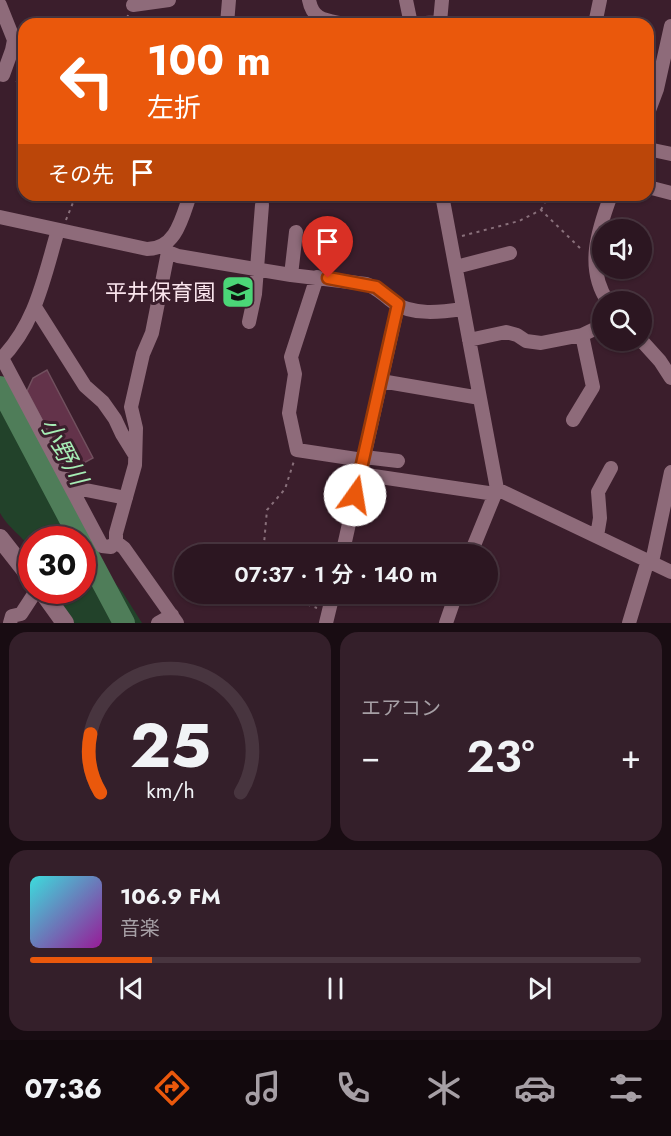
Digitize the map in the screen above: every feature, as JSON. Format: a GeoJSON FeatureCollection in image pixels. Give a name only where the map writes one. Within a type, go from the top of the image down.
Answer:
{"type":"FeatureCollection","features":[{"type":"Feature","properties":{"kind":"main road"},"geometry":{"type":"LineString","coordinates":[[0,538],[18,561]]}},
{"type":"Feature","properties":{"kind":"main road"},"geometry":{"type":"LineString","coordinates":[[51,604],[65,623]]}},
{"type":"Feature","properties":{"kind":"street"},"geometry":{"type":"LineString","coordinates":[[133,5],[169,0]]}},
{"type":"Feature","properties":{"kind":"street"},"geometry":{"type":"LineString","coordinates":[[228,18],[229,0]]}},
{"type":"Feature","properties":{"kind":"street"},"geometry":{"type":"LineString","coordinates":[[309,0],[312,12],[323,18]]}},
{"type":"Feature","properties":{"kind":"street"},"geometry":{"type":"LineString","coordinates":[[406,0],[410,18]]}},
{"type":"Feature","properties":{"kind":"street"},"geometry":{"type":"LineString","coordinates":[[440,18],[442,0]]}},
{"type":"Feature","properties":{"kind":"street"},"geometry":{"type":"LineString","coordinates":[[596,18],[600,0]]}},
{"type":"Feature","properties":{"kind":"street"},"geometry":{"type":"LineString","coordinates":[[0,5],[14,40],[3,75]]}},
{"type":"Feature","properties":{"kind":"street"},"geometry":{"type":"LineString","coordinates":[[654,97],[671,26]]}},
{"type":"Feature","properties":{"kind":"street"},"geometry":{"type":"LineString","coordinates":[[654,150],[671,154]]}},
{"type":"Feature","properties":{"kind":"street"},"geometry":{"type":"LineString","coordinates":[[654,189],[671,193]]}},
{"type":"Feature","properties":{"kind":"street"},"geometry":{"type":"LineString","coordinates":[[0,339],[4,356],[102,546],[111,547],[116,542],[116,533],[135,465],[136,428],[131,407],[144,354],[152,333],[167,248],[177,231],[188,201]]}},
{"type":"Feature","properties":{"kind":"street"},"geometry":{"type":"LineString","coordinates":[[443,201],[496,492],[475,544]]}},
{"type":"Feature","properties":{"kind":"street"},"geometry":{"type":"LineString","coordinates":[[603,219],[609,201]]}},
{"type":"Feature","properties":{"kind":"street"},"geometry":{"type":"LineString","coordinates":[[249,322],[255,294],[262,205]]}},
{"type":"Feature","properties":{"kind":"street"},"geometry":{"type":"LineString","coordinates":[[0,217],[147,249],[167,248],[178,256],[376,287],[404,308],[443,312],[463,309]]}},
{"type":"Feature","properties":{"kind":"street"},"geometry":{"type":"LineString","coordinates":[[4,356],[30,319],[60,230]]}},
{"type":"Feature","properties":{"kind":"street"},"geometry":{"type":"LineString","coordinates":[[291,275],[296,232]]}},
{"type":"Feature","properties":{"kind":"street"},"geometry":{"type":"LineString","coordinates":[[456,267],[510,253]]}},
{"type":"Feature","properties":{"kind":"street"},"geometry":{"type":"LineString","coordinates":[[317,277],[291,357],[294,383],[290,413],[297,450],[398,461]]}},
{"type":"Feature","properties":{"kind":"street"},"geometry":{"type":"LineString","coordinates":[[344,544],[398,304]]}},
{"type":"Feature","properties":{"kind":"street"},"geometry":{"type":"LineString","coordinates":[[35,307],[85,386],[104,402],[135,455]]}},
{"type":"Feature","properties":{"kind":"street"},"geometry":{"type":"LineString","coordinates":[[469,339],[506,332],[513,333],[534,344],[582,335],[592,330]]}},
{"type":"Feature","properties":{"kind":"street"},"geometry":{"type":"LineString","coordinates":[[573,420],[593,387],[582,335]]}},
{"type":"Feature","properties":{"kind":"street"},"geometry":{"type":"LineString","coordinates":[[651,351],[671,378]]}},
{"type":"Feature","properties":{"kind":"street"},"geometry":{"type":"LineString","coordinates":[[381,381],[480,398]]}},
{"type":"Feature","properties":{"kind":"street"},"geometry":{"type":"LineString","coordinates":[[597,536],[600,518],[598,492],[611,468]]}},
{"type":"Feature","properties":{"kind":"street"},"geometry":{"type":"LineString","coordinates":[[629,623],[650,561],[671,472]]}},
{"type":"Feature","properties":{"kind":"street"},"geometry":{"type":"LineString","coordinates":[[360,474],[496,492],[597,536],[671,572]]}},
{"type":"Feature","properties":{"kind":"street"},"geometry":{"type":"LineString","coordinates":[[71,487],[126,498]]}},
{"type":"Feature","properties":{"kind":"street"},"geometry":{"type":"LineString","coordinates":[[116,542],[124,548],[174,619],[158,623]]}},
{"type":"Feature","properties":{"kind":"street"},"geometry":{"type":"LineString","coordinates":[[10,623],[12,616],[21,614],[28,604]]}},
{"type":"Feature","properties":{"kind":"street"},"geometry":{"type":"LineString","coordinates":[[327,620],[331,604]]}},
{"type":"Feature","properties":{"kind":"street"},"geometry":{"type":"LineString","coordinates":[[446,623],[453,604]]}},
{"type":"Feature","properties":{"kind":"path"},"geometry":{"type":"LineString","coordinates":[[60,230],[73,201]]}},
{"type":"Feature","properties":{"kind":"path"},"geometry":{"type":"LineString","coordinates":[[450,239],[519,222],[541,210],[545,201]]}},
{"type":"Feature","properties":{"kind":"path"},"geometry":{"type":"LineString","coordinates":[[541,210],[592,257]]}},
{"type":"Feature","properties":{"kind":"path"},"geometry":{"type":"LineString","coordinates":[[264,544],[267,510],[285,489],[297,450]]}},
{"type":"Feature","properties":{"kind":"path"},"geometry":{"type":"LineString","coordinates":[[308,604],[319,609],[327,620]]}},
{"type":"Feature","properties":{"kind":"green space"},"geometry":{"type":"Polygon","coordinates":[[[0,377],[79,526],[18,526],[18,534],[0,513],[0,377]]]}},
{"type":"Feature","properties":{"kind":"green space"},"geometry":{"type":"Polygon","coordinates":[[[96,560],[123,593],[142,623],[74,623],[60,604],[96,604],[96,560]]]}},
{"type":"Feature","properties":{"kind":"building"},"geometry":{"type":"Polygon","coordinates":[[[47,370],[93,458],[69,471],[27,391],[33,378],[47,370]]]}},
{"type":"Feature","properties":{"kind":"waterway","name":"小野川"},"geometry":{"type":"LineString","coordinates":[[0,387],[74,526]]}},
{"type":"Feature","properties":{"kind":"waterway","name":"小野川"},"geometry":{"type":"LineString","coordinates":[[96,570],[124,623]]}},
{"type":"Feature","properties":{"kind":"place","name":"平井保育園"},"geometry":{"type":"Point","coordinates":[238,292]}},
{"type":"Feature","properties":{"kind":"route"},"geometry":{"type":"LineString","coordinates":[[328,278],[376,287],[398,304],[355,495]]}}]}
